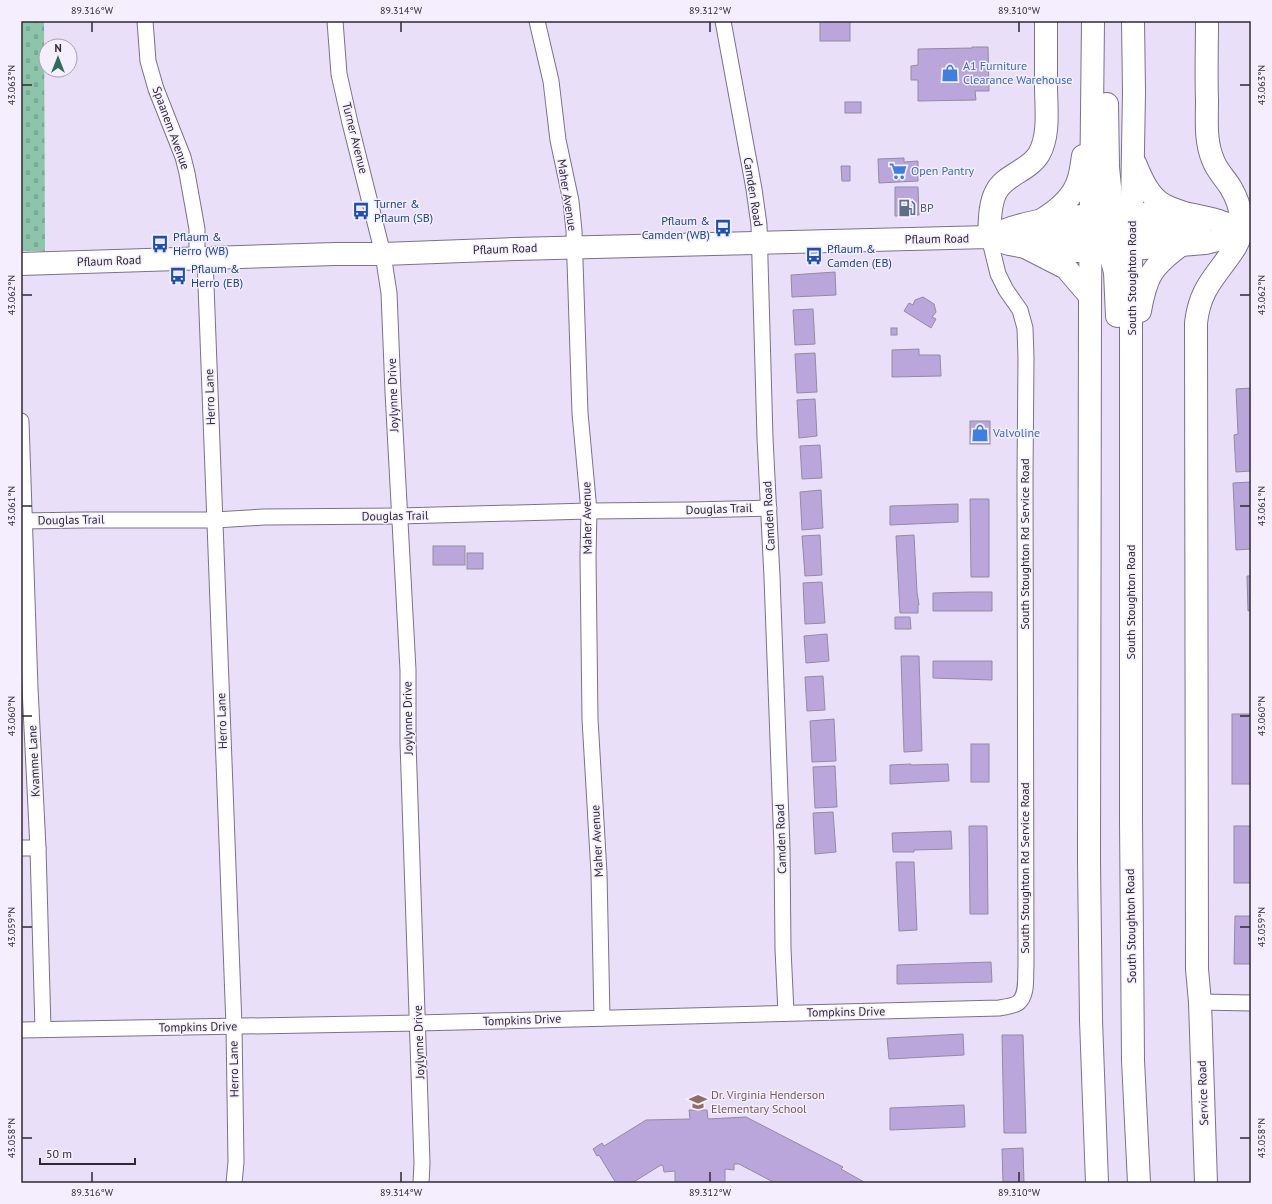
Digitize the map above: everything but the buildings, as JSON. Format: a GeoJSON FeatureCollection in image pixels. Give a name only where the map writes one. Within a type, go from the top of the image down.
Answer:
{"type":"FeatureCollection","features":[{"type":"Feature","properties":{"kind":"street","name":"Spaanem Avenue"},"geometry":{"type":"LineString","coordinates":[[145,21],[148,61],[156,89],[183,157],[197,229],[201,259]]}},
{"type":"Feature","properties":{"kind":"street","name":"Turner Avenue"},"geometry":{"type":"LineString","coordinates":[[335,21],[339,74],[350,123],[384,254]]}},
{"type":"Feature","properties":{"kind":"street","name":"Maher Avenue"},"geometry":{"type":"LineString","coordinates":[[537,21],[551,81],[558,140],[571,201],[574,247],[580,413],[590,511],[588,556],[590,719],[599,873],[602,1018]]}},
{"type":"Feature","properties":{"kind":"street","name":"Camden Road"},"geometry":{"type":"LineString","coordinates":[[723,21],[754,189],[760,243],[765,438],[782,848],[783,949],[786,1013]]}},
{"type":"Feature","properties":{"kind":"street","name":"South Stoughton Rd Service Road"},"geometry":{"type":"LineString","coordinates":[[1021,1000],[1024,992],[1026,966],[1025,328],[1020,310],[1006,290],[998,274],[989,237],[992,202],[996,192],[1004,182],[1027,167],[1033,161],[1039,154],[1045,136],[1046,21]]}},
{"type":"Feature","properties":{"kind":"street","name":"South Stoughton Road"},"geometry":{"type":"LineString","coordinates":[[1093,21],[1092,136],[1131,325],[1132,959],[1133,1060],[1139,1183]]}},
{"type":"Feature","properties":{"kind":"street"},"geometry":{"type":"LineString","coordinates":[[1101,21],[1105,59],[1108,168],[1112,207],[1112,234],[1118,333],[1131,456]]}},
{"type":"Feature","properties":{"kind":"street","name":"South Stoughton Road"},"geometry":{"type":"LineString","coordinates":[[1097,1183],[1090,1020],[1089,938],[1090,296],[1112,234],[1134,160],[1133,21]]}},
{"type":"Feature","properties":{"kind":"street"},"geometry":{"type":"LineString","coordinates":[[1207,21],[1207,140],[1213,161],[1231,187],[1236,198],[1246,229]]}},
{"type":"Feature","properties":{"kind":"street"},"geometry":{"type":"LineString","coordinates":[[1040,221],[1056,211],[1068,200],[1073,192],[1079,178],[1085,151],[1092,136]]}},
{"type":"Feature","properties":{"kind":"street"},"geometry":{"type":"LineString","coordinates":[[1134,160],[1144,183],[1154,197],[1163,204],[1187,214]]}},
{"type":"Feature","properties":{"kind":"street","name":"Pflaum Road"},"geometry":{"type":"LineString","coordinates":[[21,264],[574,247],[989,237],[1027,248],[1055,252],[1112,234],[1187,214],[1205,217],[1246,229]]}},
{"type":"Feature","properties":{"kind":"street","name":"Pflaum Road"},"geometry":{"type":"LineString","coordinates":[[989,237],[1005,229],[1040,221],[1181,245],[1205,243],[1224,239],[1246,229]]}},
{"type":"Feature","properties":{"kind":"street"},"geometry":{"type":"LineString","coordinates":[[989,237],[1026,242],[1188,226],[1246,229]]}},
{"type":"Feature","properties":{"kind":"street"},"geometry":{"type":"LineString","coordinates":[[1246,229],[1203,294],[1197,312],[1196,324],[1197,969],[1200,1002],[1251,1003]]}},
{"type":"Feature","properties":{"kind":"street"},"geometry":{"type":"LineString","coordinates":[[1131,325],[1140,311],[1145,287],[1150,274],[1163,260],[1181,245]]}},
{"type":"Feature","properties":{"kind":"street"},"geometry":{"type":"LineString","coordinates":[[1027,248],[1066,268],[1090,296]]}},
{"type":"Feature","properties":{"kind":"street","name":"Joylynne Drive"},"geometry":{"type":"LineString","coordinates":[[384,254],[389,293],[399,516],[408,670],[408,742],[418,1023],[422,1163],[421,1183]]}},
{"type":"Feature","properties":{"kind":"street","name":"Herro Lane"},"geometry":{"type":"LineString","coordinates":[[201,259],[215,520],[234,1026],[236,1162],[234,1183]]}},
{"type":"Feature","properties":{"kind":"street","name":"Kvamme Lane"},"geometry":{"type":"LineString","coordinates":[[21,421],[26,688],[38,848],[43,1029]]}},
{"type":"Feature","properties":{"kind":"street","name":"Douglas Trail"},"geometry":{"type":"LineString","coordinates":[[23,521],[215,520],[264,517],[399,516],[769,508]]}},
{"type":"Feature","properties":{"kind":"street"},"geometry":{"type":"LineString","coordinates":[[21,848],[38,848]]}},
{"type":"Feature","properties":{"kind":"street","name":"Tompkins Drive"},"geometry":{"type":"LineString","coordinates":[[21,1030],[418,1023],[999,1008],[1015,1004],[1021,1000]]}},
{"type":"Feature","properties":{"kind":"street","name":"Service Road"},"geometry":{"type":"LineString","coordinates":[[1200,1002],[1206,1183]]}},
{"type":"Feature","properties":{"kind":"green space"},"geometry":{"type":"Polygon","coordinates":[[[21,21],[44,21],[44,38],[38,38],[38,78],[44,78],[45,251],[21,251],[21,21]]]}},
{"type":"Feature","properties":{"kind":"place","name":"A1 Furniture Clearance Warehouse"},"geometry":{"type":"Point","coordinates":[950,73]}},
{"type":"Feature","properties":{"kind":"place","name":"Open Pantry"},"geometry":{"type":"Point","coordinates":[898,171]}},
{"type":"Feature","properties":{"kind":"place","name":"BP"},"geometry":{"type":"Point","coordinates":[907,208]}},
{"type":"Feature","properties":{"kind":"place","name":"Turner & Pflaum (SB)"},"geometry":{"type":"Point","coordinates":[361,211]}},
{"type":"Feature","properties":{"kind":"place","name":"Pflaum & Camden (WB)"},"geometry":{"type":"Point","coordinates":[723,228]}},
{"type":"Feature","properties":{"kind":"place","name":"Pflaum & Herro (WB)"},"geometry":{"type":"Point","coordinates":[160,244]}},
{"type":"Feature","properties":{"kind":"place","name":"Pflaum & Camden (EB)"},"geometry":{"type":"Point","coordinates":[814,256]}},
{"type":"Feature","properties":{"kind":"place","name":"Pflaum & Herro (EB)"},"geometry":{"type":"Point","coordinates":[178,276]}},
{"type":"Feature","properties":{"kind":"place","name":"Valvoline"},"geometry":{"type":"Point","coordinates":[980,433]}},
{"type":"Feature","properties":{"kind":"place","name":"Dr. Virginia Henderson Elementary School"},"geometry":{"type":"Point","coordinates":[698,1102]}}]}
